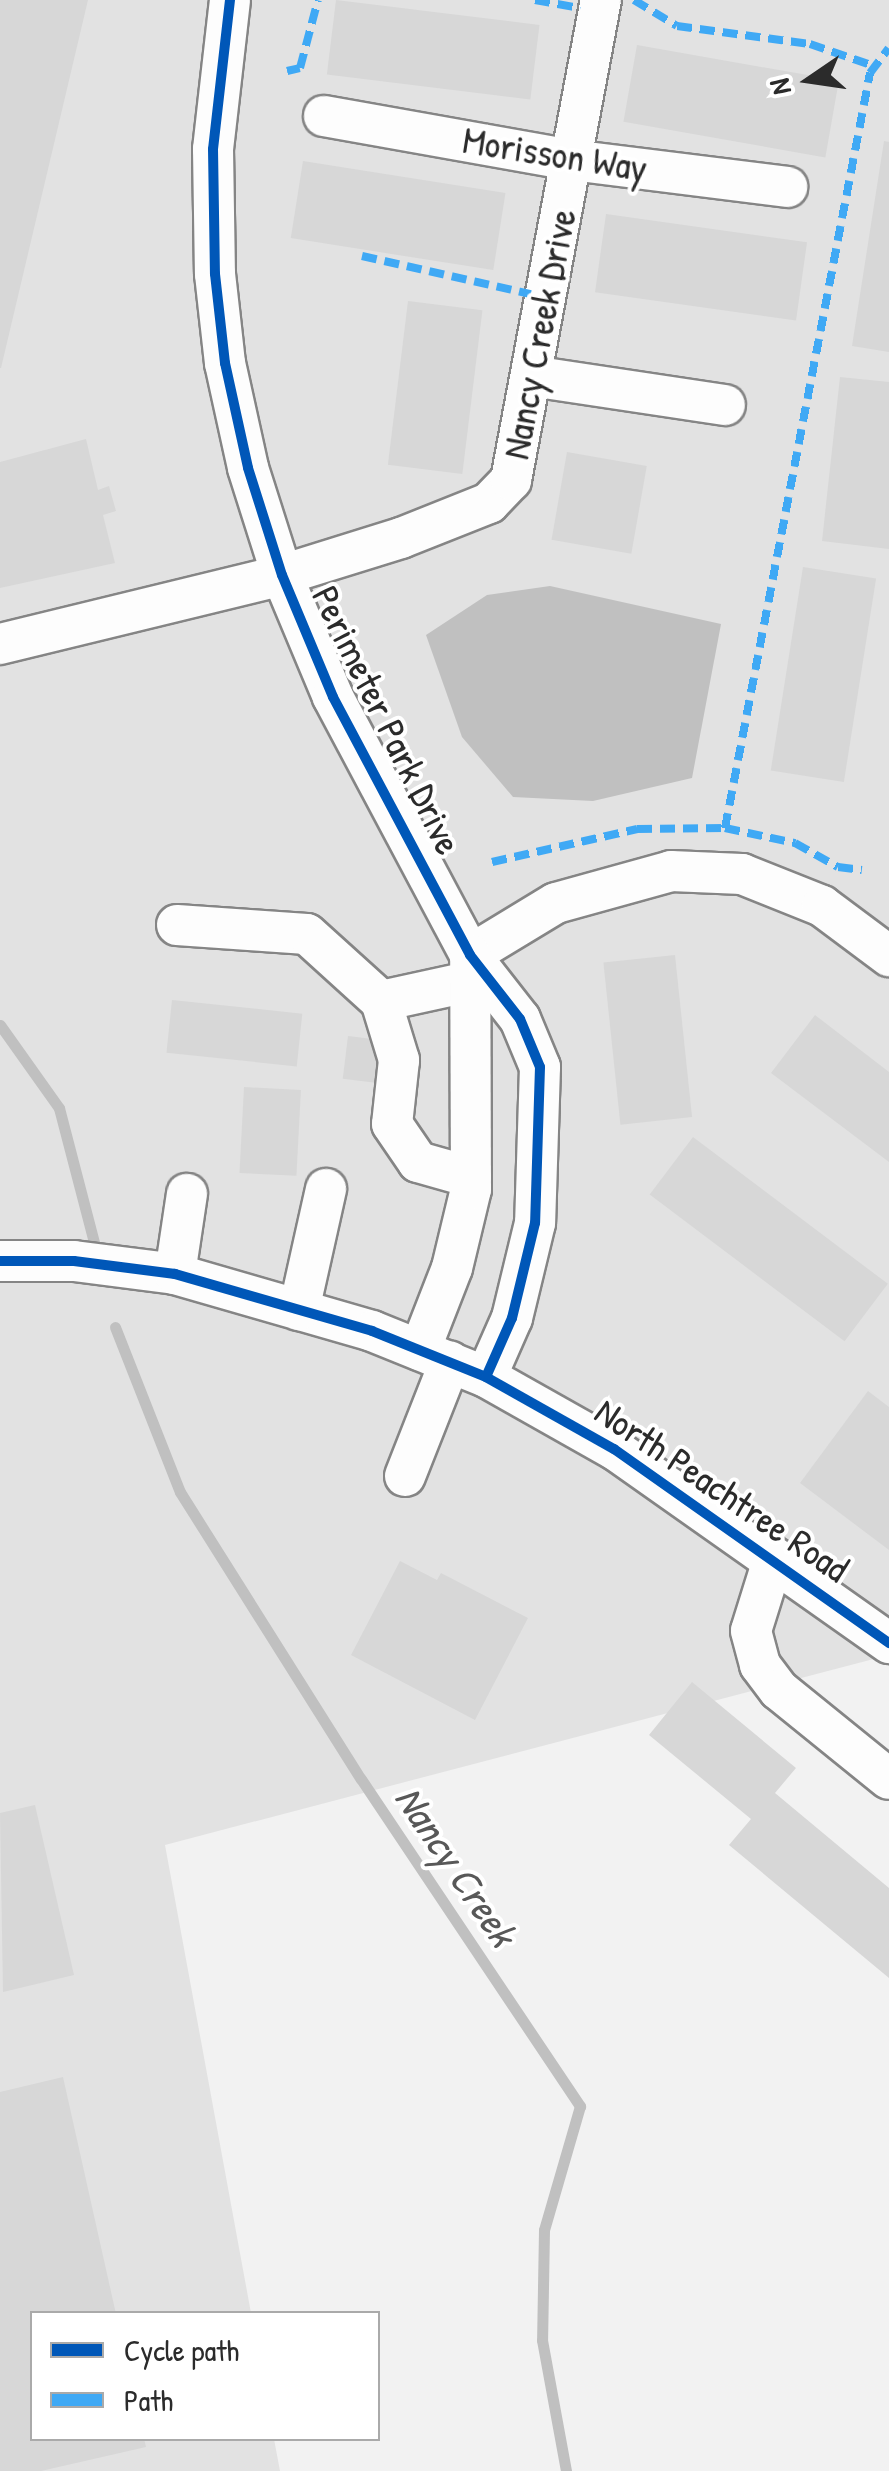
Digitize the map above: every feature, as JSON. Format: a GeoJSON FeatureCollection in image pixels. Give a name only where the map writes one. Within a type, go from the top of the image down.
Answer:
{"type":"FeatureCollection","features":[{"type":"Feature","properties":{"kind":"street","name":"Perimeter Park Drive"},"geometry":{"type":"LineString","coordinates":[[230,0],[213,149],[215,274],[244,451],[282,574],[333,697],[469,969],[471,1177],[452,1363]]}},
{"type":"Feature","properties":{"kind":"street","name":"Nancy Creek Drive"},"geometry":{"type":"LineString","coordinates":[[0,644],[282,574],[489,503],[511,480],[601,0]]}},
{"type":"Feature","properties":{"kind":"street","name":"Morisson Way"},"geometry":{"type":"LineString","coordinates":[[324,116],[571,160],[787,187]]}},
{"type":"Feature","properties":{"kind":"street"},"geometry":{"type":"LineString","coordinates":[[531,376],[726,405]]}},
{"type":"Feature","properties":{"kind":"street"},"geometry":{"type":"LineString","coordinates":[[381,1001],[469,969],[556,903],[671,871],[742,874],[822,906],[889,956]]}},
{"type":"Feature","properties":{"kind":"street"},"geometry":{"type":"LineString","coordinates":[[177,925],[307,934],[381,1001],[399,1060],[392,1124],[418,1162],[471,1177]]}},
{"type":"Feature","properties":{"kind":"street","name":"Perimeter Park Drive"},"geometry":{"type":"LineString","coordinates":[[452,1363],[526,1273],[544,1119],[532,1042],[497,984],[469,969]]}},
{"type":"Feature","properties":{"kind":"street"},"geometry":{"type":"LineString","coordinates":[[299,1310],[326,1189]]}},
{"type":"Feature","properties":{"kind":"street"},"geometry":{"type":"LineString","coordinates":[[175,1274],[187,1194]]}},
{"type":"Feature","properties":{"kind":"street","name":"North Peachtree Road"},"geometry":{"type":"LineString","coordinates":[[0,1261],[94,1263],[175,1274],[299,1310],[452,1363],[614,1449],[774,1557],[889,1642]]}},
{"type":"Feature","properties":{"kind":"street"},"geometry":{"type":"LineString","coordinates":[[404,1476],[452,1363]]}},
{"type":"Feature","properties":{"kind":"street"},"geometry":{"type":"LineString","coordinates":[[774,1557],[752,1631],[760,1665],[779,1690],[889,1779]]}},
{"type":"Feature","properties":{"kind":"shaded area"},"geometry":{"type":"Polygon","coordinates":[[[0,0],[889,0],[889,1655],[165,1845],[251,2311],[30,2311],[30,2441],[274,2441],[280,2471],[0,2471],[0,0]]]}},
{"type":"Feature","properties":{"kind":"shaded area"},"geometry":{"type":"Polygon","coordinates":[[[550,586],[721,624],[692,778],[593,801],[513,797],[462,737],[426,635],[487,595],[550,586]]]}},
{"type":"Feature","properties":{"kind":"building"},"geometry":{"type":"Polygon","coordinates":[[[0,0],[88,0],[1,368],[0,368],[0,0]]]}},
{"type":"Feature","properties":{"kind":"building"},"geometry":{"type":"Polygon","coordinates":[[[336,0],[539,25],[530,99],[327,74],[336,0]]]}},
{"type":"Feature","properties":{"kind":"building"},"geometry":{"type":"Polygon","coordinates":[[[637,45],[839,81],[825,157],[623,122],[637,45]]]}},
{"type":"Feature","properties":{"kind":"building"},"geometry":{"type":"Polygon","coordinates":[[[884,141],[889,142],[889,352],[852,346],[884,141]]]}},
{"type":"Feature","properties":{"kind":"building"},"geometry":{"type":"Polygon","coordinates":[[[303,161],[505,193],[493,270],[291,238],[303,161]]]}},
{"type":"Feature","properties":{"kind":"building"},"geometry":{"type":"Polygon","coordinates":[[[606,214],[807,242],[796,320],[595,292],[606,214]]]}},
{"type":"Feature","properties":{"kind":"building"},"geometry":{"type":"Polygon","coordinates":[[[408,301],[482,310],[462,474],[388,465],[408,301]]]}},
{"type":"Feature","properties":{"kind":"building"},"geometry":{"type":"Polygon","coordinates":[[[840,377],[889,382],[889,549],[822,541],[840,377]]]}},
{"type":"Feature","properties":{"kind":"building"},"geometry":{"type":"Polygon","coordinates":[[[86,439],[98,490],[109,486],[116,511],[103,515],[115,563],[0,588],[0,462],[86,439]]]}},
{"type":"Feature","properties":{"kind":"building"},"geometry":{"type":"Polygon","coordinates":[[[567,452],[647,466],[631,554],[552,540],[567,452]]]}},
{"type":"Feature","properties":{"kind":"building"},"geometry":{"type":"Polygon","coordinates":[[[803,567],[876,579],[844,782],[771,770],[803,567]]]}},
{"type":"Feature","properties":{"kind":"building"},"geometry":{"type":"Polygon","coordinates":[[[675,955],[692,1117],[620,1125],[603,963],[675,955]]]}},
{"type":"Feature","properties":{"kind":"building"},"geometry":{"type":"Polygon","coordinates":[[[172,1000],[302,1014],[297,1066],[166,1053],[172,1000]]]}},
{"type":"Feature","properties":{"kind":"building"},"geometry":{"type":"Polygon","coordinates":[[[815,1015],[889,1072],[889,1162],[771,1073],[815,1015]]]}},
{"type":"Feature","properties":{"kind":"building"},"geometry":{"type":"Polygon","coordinates":[[[348,1036],[389,1041],[383,1084],[343,1079],[348,1036]]]}},
{"type":"Feature","properties":{"kind":"building"},"geometry":{"type":"Polygon","coordinates":[[[244,1087],[301,1090],[296,1176],[239,1173],[244,1087]]]}},
{"type":"Feature","properties":{"kind":"building"},"geometry":{"type":"Polygon","coordinates":[[[693,1137],[888,1284],[845,1341],[650,1195],[693,1137]]]}},
{"type":"Feature","properties":{"kind":"building"},"geometry":{"type":"Polygon","coordinates":[[[868,1391],[889,1407],[889,1550],[800,1483],[868,1391]]]}},
{"type":"Feature","properties":{"kind":"building"},"geometry":{"type":"Polygon","coordinates":[[[400,1561],[437,1580],[441,1573],[528,1618],[475,1720],[351,1655],[400,1561]]]}},
{"type":"Feature","properties":{"kind":"building"},"geometry":{"type":"Polygon","coordinates":[[[692,1682],[796,1768],[775,1793],[889,1888],[889,1978],[729,1845],[751,1819],[649,1735],[692,1682]]]}},
{"type":"Feature","properties":{"kind":"building"},"geometry":{"type":"Polygon","coordinates":[[[35,1805],[74,1975],[3,1992],[0,1813],[35,1805]]]}},
{"type":"Feature","properties":{"kind":"building"},"geometry":{"type":"Polygon","coordinates":[[[63,2077],[115,2311],[30,2311],[30,2441],[145,2441],[146,2447],[41,2471],[0,2471],[0,2092],[63,2077]]]}},
{"type":"Feature","properties":{"kind":"waterway","name":"Nancy Creek"},"geometry":{"type":"LineString","coordinates":[[0,1025],[59,1108],[97,1254]]}},
{"type":"Feature","properties":{"kind":"waterway","name":"Nancy Creek"},"geometry":{"type":"LineString","coordinates":[[115,1327],[180,1492],[361,1779],[580,2106],[544,2230],[542,2340],[566,2471]]}},
{"type":"Feature","properties":{"kind":"marked path"},"geometry":{"type":"LineString","coordinates":[[287,71],[300,68],[318,0]]}},
{"type":"Feature","properties":{"kind":"marked path"},"geometry":{"type":"LineString","coordinates":[[535,0],[580,8]]}},
{"type":"Feature","properties":{"kind":"marked path"},"geometry":{"type":"LineString","coordinates":[[634,0],[677,26],[810,44],[874,66]]}},
{"type":"Feature","properties":{"kind":"marked path"},"geometry":{"type":"LineString","coordinates":[[492,862],[637,829],[725,828],[870,73],[889,48]]}},
{"type":"Feature","properties":{"kind":"marked path"},"geometry":{"type":"LineString","coordinates":[[362,256],[531,294]]}},
{"type":"Feature","properties":{"kind":"marked path"},"geometry":{"type":"LineString","coordinates":[[725,828],[795,843],[838,867],[862,870]]}},
{"type":"Feature","properties":{"kind":"cycle path"},"geometry":{"type":"LineString","coordinates":[[230,0],[213,149],[215,274],[225,363],[248,468],[282,575],[333,697],[470,955],[520,1019],[540,1067],[535,1223],[512,1318],[486,1377]]}},
{"type":"Feature","properties":{"kind":"cycle path"},"geometry":{"type":"LineString","coordinates":[[0,1261],[74,1261],[175,1274],[372,1331],[486,1377],[614,1449],[889,1643]]}}]}
